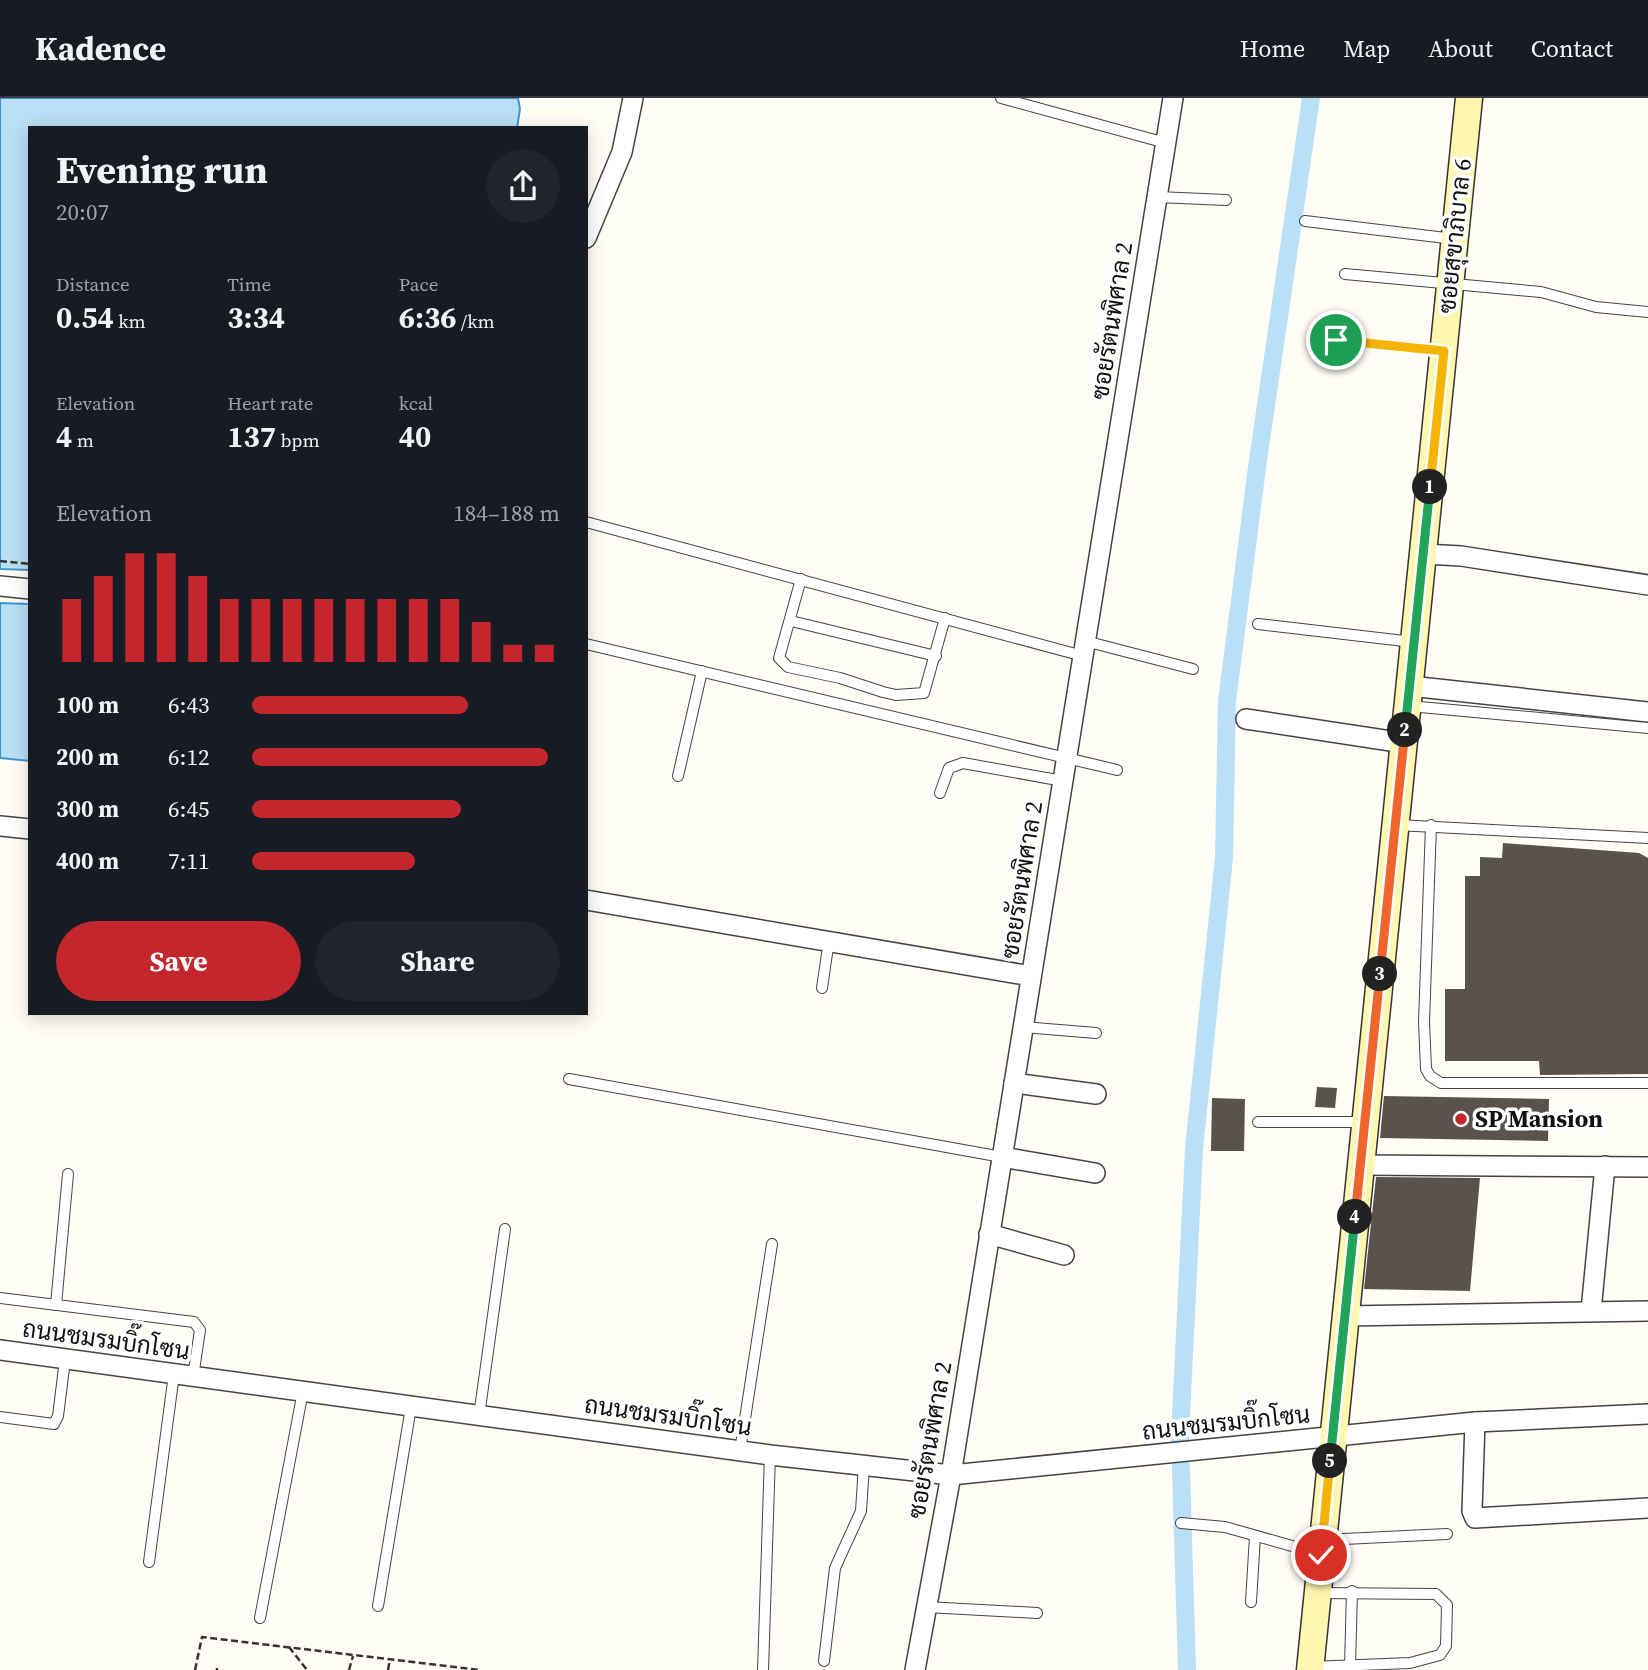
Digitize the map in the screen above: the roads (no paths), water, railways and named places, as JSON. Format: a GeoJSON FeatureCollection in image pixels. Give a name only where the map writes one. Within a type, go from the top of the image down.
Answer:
{"type":"FeatureCollection","features":[{"type":"Feature","properties":{"kind":"street"},"geometry":{"type":"LineString","coordinates":[[588,233],[622,152],[633,98]]}},
{"type":"Feature","properties":{"kind":"street","name":"ซอยรัตนพิศาล 2"},"geometry":{"type":"LineString","coordinates":[[915,1670],[951,1475],[1173,98]]}},
{"type":"Feature","properties":{"kind":"street","name":"ซอยสุขาภิบาล 6"},"geometry":{"type":"LineString","coordinates":[[1310,1668],[1469,98]]}},
{"type":"Feature","properties":{"kind":"street"},"geometry":{"type":"LineString","coordinates":[[1424,554],[1461,556],[1648,585]]}},
{"type":"Feature","properties":{"kind":"street"},"geometry":{"type":"LineString","coordinates":[[0,586],[28,589]]}},
{"type":"Feature","properties":{"kind":"street"},"geometry":{"type":"LineString","coordinates":[[1409,696],[1648,712]]}},
{"type":"Feature","properties":{"kind":"street"},"geometry":{"type":"LineString","coordinates":[[1246,719],[1404,743]]}},
{"type":"Feature","properties":{"kind":"street"},"geometry":{"type":"LineString","coordinates":[[0,826],[28,829]]}},
{"type":"Feature","properties":{"kind":"street"},"geometry":{"type":"LineString","coordinates":[[588,900],[829,939],[1031,976]]}},
{"type":"Feature","properties":{"kind":"street"},"geometry":{"type":"LineString","coordinates":[[1014,1083],[1096,1094]]}},
{"type":"Feature","properties":{"kind":"street"},"geometry":{"type":"LineString","coordinates":[[1002,1157],[1095,1173]]}},
{"type":"Feature","properties":{"kind":"street"},"geometry":{"type":"LineString","coordinates":[[1361,1165],[1648,1167]]}},
{"type":"Feature","properties":{"kind":"street"},"geometry":{"type":"LineString","coordinates":[[1591,1311],[1605,1166]]}},
{"type":"Feature","properties":{"kind":"street"},"geometry":{"type":"LineString","coordinates":[[989,1234],[1064,1255]]}},
{"type":"Feature","properties":{"kind":"street"},"geometry":{"type":"LineString","coordinates":[[1345,1316],[1648,1311]]}},
{"type":"Feature","properties":{"kind":"street","name":"ถนนชมรมบิ๊กโซน"},"geometry":{"type":"LineString","coordinates":[[0,1350],[770,1455],[951,1475],[1475,1422],[1648,1414]]}},
{"type":"Feature","properties":{"kind":"street"},"geometry":{"type":"LineString","coordinates":[[1475,1422],[1472,1511],[1475,1518],[1648,1508]]}},
{"type":"Feature","properties":{"kind":"lane"},"geometry":{"type":"LineString","coordinates":[[1001,98],[1166,143]]}},
{"type":"Feature","properties":{"kind":"lane"},"geometry":{"type":"LineString","coordinates":[[1157,197],[1226,201]]}},
{"type":"Feature","properties":{"kind":"lane"},"geometry":{"type":"LineString","coordinates":[[1305,221],[1455,239]]}},
{"type":"Feature","properties":{"kind":"lane"},"geometry":{"type":"LineString","coordinates":[[1345,274],[1450,286],[1488,286],[1541,292],[1596,307],[1648,312]]}},
{"type":"Feature","properties":{"kind":"lane"},"geometry":{"type":"LineString","coordinates":[[1336,340],[1444,351]]}},
{"type":"Feature","properties":{"kind":"lane"},"geometry":{"type":"LineString","coordinates":[[588,524],[945,618],[1193,669]]}},
{"type":"Feature","properties":{"kind":"lane"},"geometry":{"type":"LineString","coordinates":[[801,579],[779,658],[788,667],[840,678],[896,695],[924,693],[945,618]]}},
{"type":"Feature","properties":{"kind":"lane"},"geometry":{"type":"LineString","coordinates":[[791,621],[936,656]]}},
{"type":"Feature","properties":{"kind":"lane"},"geometry":{"type":"LineString","coordinates":[[1258,624],[1414,643]]}},
{"type":"Feature","properties":{"kind":"lane"},"geometry":{"type":"LineString","coordinates":[[588,644],[1117,770]]}},
{"type":"Feature","properties":{"kind":"lane"},"geometry":{"type":"LineString","coordinates":[[678,776],[702,671]]}},
{"type":"Feature","properties":{"kind":"lane"},"geometry":{"type":"LineString","coordinates":[[1409,696],[1648,728]]}},
{"type":"Feature","properties":{"kind":"lane"},"geometry":{"type":"LineString","coordinates":[[940,793],[949,768],[963,763],[1063,781]]}},
{"type":"Feature","properties":{"kind":"lane"},"geometry":{"type":"LineString","coordinates":[[1396,825],[1648,838]]}},
{"type":"Feature","properties":{"kind":"lane"},"geometry":{"type":"LineString","coordinates":[[1431,825],[1424,1022],[1426,1069],[1430,1076],[1441,1083],[1648,1083]]}},
{"type":"Feature","properties":{"kind":"lane"},"geometry":{"type":"LineString","coordinates":[[822,988],[829,939]]}},
{"type":"Feature","properties":{"kind":"lane"},"geometry":{"type":"LineString","coordinates":[[1023,1027],[1096,1033]]}},
{"type":"Feature","properties":{"kind":"lane"},"geometry":{"type":"LineString","coordinates":[[569,1079],[1002,1157]]}},
{"type":"Feature","properties":{"kind":"lane"},"geometry":{"type":"LineString","coordinates":[[1258,1122],[1365,1122]]}},
{"type":"Feature","properties":{"kind":"lane"},"geometry":{"type":"LineString","coordinates":[[56,1305],[68,1174]]}},
{"type":"Feature","properties":{"kind":"lane"},"geometry":{"type":"LineString","coordinates":[[479,1416],[505,1229]]}},
{"type":"Feature","properties":{"kind":"lane"},"geometry":{"type":"LineString","coordinates":[[740,1451],[772,1244]]}},
{"type":"Feature","properties":{"kind":"lane"},"geometry":{"type":"LineString","coordinates":[[0,1298],[194,1322],[200,1330],[183,1376],[149,1562]]}},
{"type":"Feature","properties":{"kind":"lane"},"geometry":{"type":"LineString","coordinates":[[0,1417],[54,1424],[58,1416],[65,1360]]}},
{"type":"Feature","properties":{"kind":"lane"},"geometry":{"type":"LineString","coordinates":[[260,1618],[303,1391]]}},
{"type":"Feature","properties":{"kind":"lane"},"geometry":{"type":"LineString","coordinates":[[378,1606],[411,1407]]}},
{"type":"Feature","properties":{"kind":"lane"},"geometry":{"type":"LineString","coordinates":[[763,1670],[770,1455]]}},
{"type":"Feature","properties":{"kind":"lane"},"geometry":{"type":"LineString","coordinates":[[824,1661],[835,1568],[861,1511],[864,1465]]}},
{"type":"Feature","properties":{"kind":"lane"},"geometry":{"type":"LineString","coordinates":[[1181,1523],[1225,1527],[1255,1536],[1322,1547],[1447,1534]]}},
{"type":"Feature","properties":{"kind":"lane"},"geometry":{"type":"LineString","coordinates":[[1251,1602],[1255,1536]]}},
{"type":"Feature","properties":{"kind":"lane"},"geometry":{"type":"LineString","coordinates":[[1310,1668],[1427,1660],[1440,1655],[1446,1646],[1447,1605],[1436,1594],[1352,1591],[1317,1593]]}},
{"type":"Feature","properties":{"kind":"lane"},"geometry":{"type":"LineString","coordinates":[[1350,1666],[1352,1591]]}},
{"type":"Feature","properties":{"kind":"lane"},"geometry":{"type":"LineString","coordinates":[[925,1607],[1037,1613]]}},
{"type":"Feature","properties":{"kind":"water"},"geometry":{"type":"Polygon","coordinates":[[[0,98],[518,98],[520,109],[517,126],[28,126],[28,570],[0,569],[0,98]]]}},
{"type":"Feature","properties":{"kind":"water"},"geometry":{"type":"Polygon","coordinates":[[[0,603],[28,604],[28,761],[0,758],[0,603]]]}},
{"type":"Feature","properties":{"kind":"waterway"},"geometry":{"type":"LineString","coordinates":[[1187,1670],[1180,1436],[1194,1149],[1224,858],[1227,701],[1258,460],[1311,98]]}},
{"type":"Feature","properties":{"kind":"place","name":"SP Mansion"},"geometry":{"type":"Point","coordinates":[1461,1119]}}]}
